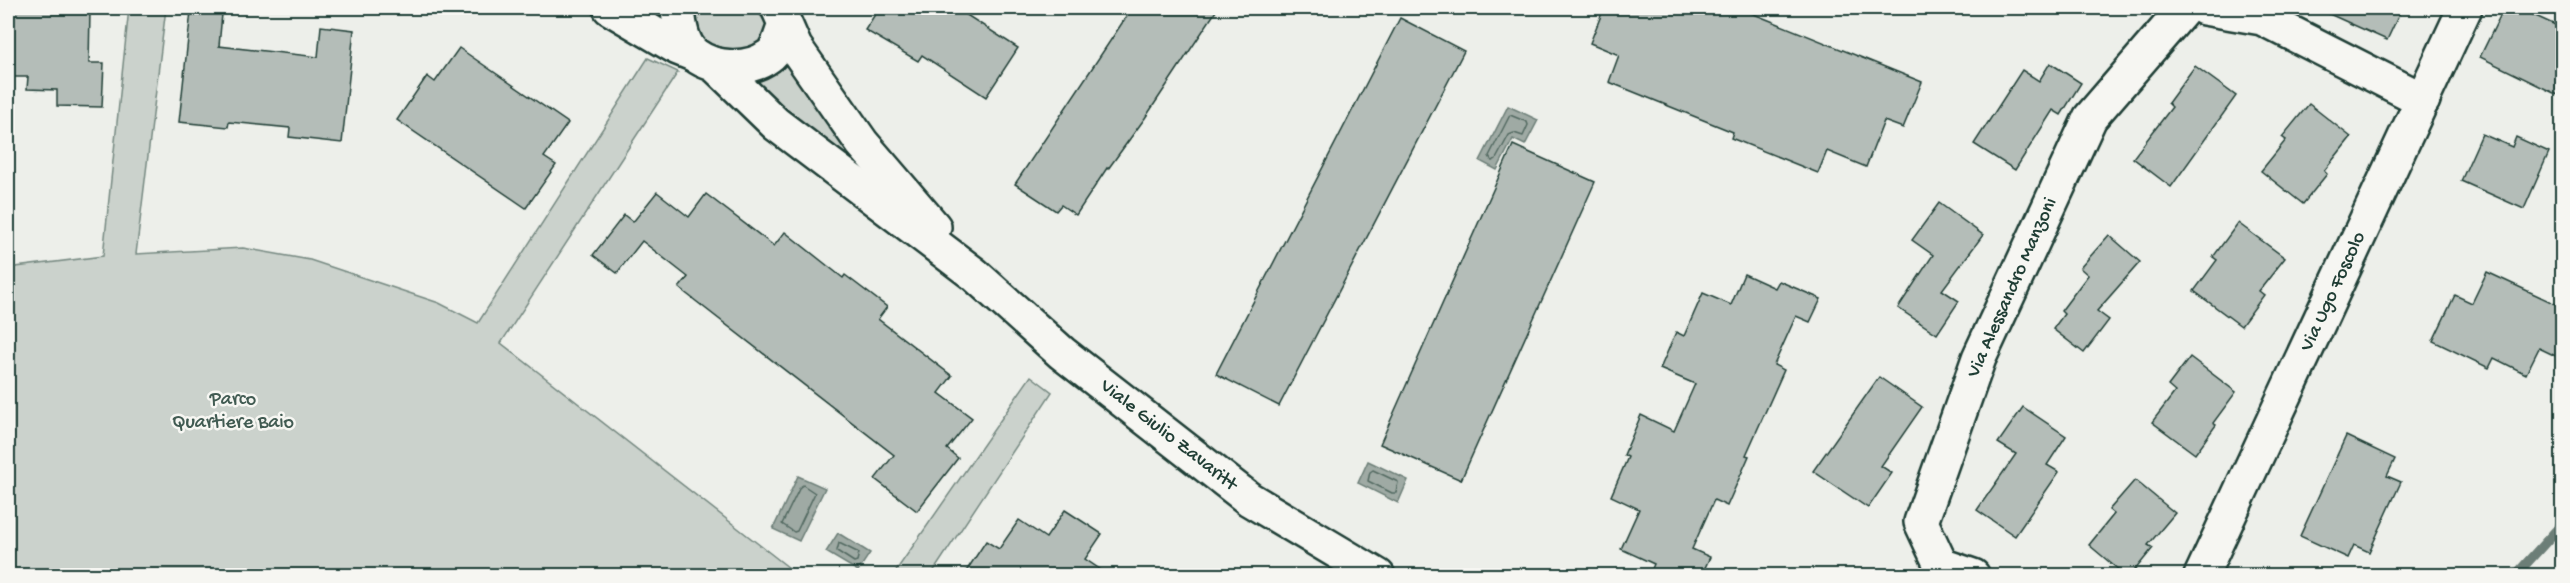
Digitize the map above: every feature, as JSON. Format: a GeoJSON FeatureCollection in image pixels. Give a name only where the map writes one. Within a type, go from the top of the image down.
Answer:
{"type":"FeatureCollection","features":[{"type":"Feature","properties":{"kind":"street","name":"Viale Giulio Zavaritt"},"geometry":{"type":"LineString","coordinates":[[610,8],[678,48],[704,59],[776,124],[974,274],[1062,353],[1249,499],[1378,576]]}},
{"type":"Feature","properties":{"kind":"street"},"geometry":{"type":"LineString","coordinates":[[678,8],[679,29],[704,59],[746,67],[771,55],[781,13]]}},
{"type":"Feature","properties":{"kind":"street","name":"Via Alessandro Manzoni"},"geometry":{"type":"LineString","coordinates":[[1973,576],[1941,565],[1921,522],[1979,358],[2090,118],[2185,8]]}},
{"type":"Feature","properties":{"kind":"street"},"geometry":{"type":"LineString","coordinates":[[2204,8],[2262,18],[2423,100]]}},
{"type":"Feature","properties":{"kind":"street","name":"Via Ugo Foscolo"},"geometry":{"type":"LineString","coordinates":[[2201,576],[2465,8]]}},
{"type":"Feature","properties":{"kind":"street","name":"Viale Giulio Zavaritt"},"geometry":{"type":"LineString","coordinates":[[781,13],[795,47],[862,143],[974,274]]}},
{"type":"Feature","properties":{"kind":"green space","name":"Parco Quartiere Baio"},"geometry":{"type":"Polygon","coordinates":[[[129,8],[166,8],[136,254],[243,248],[310,260],[439,303],[478,323],[648,58],[678,72],[501,343],[798,575],[8,575],[8,268],[103,256],[129,8]]]}},
{"type":"Feature","properties":{"kind":"green space"},"geometry":{"type":"Polygon","coordinates":[[[688,8],[754,8],[770,27],[768,38],[746,54],[704,49],[688,8]]]}},
{"type":"Feature","properties":{"kind":"green space"},"geometry":{"type":"Polygon","coordinates":[[[786,51],[884,188],[746,82],[786,51]]]}},
{"type":"Feature","properties":{"kind":"green space"},"geometry":{"type":"Polygon","coordinates":[[[1031,376],[1052,392],[931,575],[893,575],[1031,376]]]}},
{"type":"Feature","properties":{"kind":"water"},"geometry":{"type":"Polygon","coordinates":[[[1508,106],[1538,120],[1525,145],[1513,139],[1497,170],[1480,161],[1508,106]]]}},
{"type":"Feature","properties":{"kind":"water"},"geometry":{"type":"Polygon","coordinates":[[[1368,461],[1408,480],[1398,503],[1358,483],[1368,461]]]}},
{"type":"Feature","properties":{"kind":"water"},"geometry":{"type":"Polygon","coordinates":[[[798,476],[825,488],[799,541],[773,529],[798,476]]]}},
{"type":"Feature","properties":{"kind":"water"},"geometry":{"type":"Polygon","coordinates":[[[838,533],[870,553],[858,571],[826,552],[838,533]]]}},
{"type":"Feature","properties":{"kind":"building"},"geometry":{"type":"Polygon","coordinates":[[[8,8],[90,11],[89,63],[104,63],[102,107],[57,106],[57,90],[27,89],[28,77],[8,77],[8,8]]]}},
{"type":"Feature","properties":{"kind":"building"},"geometry":{"type":"Polygon","coordinates":[[[879,8],[956,8],[1018,48],[986,97],[922,55],[918,61],[865,30],[879,8]]]}},
{"type":"Feature","properties":{"kind":"building"},"geometry":{"type":"Polygon","coordinates":[[[1132,8],[1218,8],[1145,118],[1107,168],[1076,215],[1061,205],[1056,211],[1015,184],[1132,8]]]}},
{"type":"Feature","properties":{"kind":"building"},"geometry":{"type":"Polygon","coordinates":[[[1604,8],[1739,8],[1922,82],[1903,128],[1884,121],[1866,167],[1827,151],[1818,173],[1731,138],[1733,132],[1609,82],[1619,55],[1590,43],[1604,8]]]}},
{"type":"Feature","properties":{"kind":"building"},"geometry":{"type":"Polygon","coordinates":[[[2316,8],[2402,8],[2387,40],[2316,8]]]}},
{"type":"Feature","properties":{"kind":"building"},"geometry":{"type":"Polygon","coordinates":[[[2504,8],[2518,8],[2562,28],[2562,97],[2480,57],[2504,8]]]}},
{"type":"Feature","properties":{"kind":"building"},"geometry":{"type":"Polygon","coordinates":[[[191,11],[222,14],[219,46],[318,57],[321,26],[354,30],[342,143],[289,137],[290,128],[229,122],[228,127],[179,122],[191,11]]]}},
{"type":"Feature","properties":{"kind":"building"},"geometry":{"type":"Polygon","coordinates":[[[1400,18],[1464,51],[1279,406],[1216,374],[1400,18]]]}},
{"type":"Feature","properties":{"kind":"building"},"geometry":{"type":"Polygon","coordinates":[[[459,48],[568,123],[544,157],[556,165],[526,208],[397,120],[427,76],[435,82],[459,48]]]}},
{"type":"Feature","properties":{"kind":"building"},"geometry":{"type":"Polygon","coordinates":[[[2050,63],[2081,83],[2061,115],[2053,110],[2015,170],[1974,144],[2022,70],[2039,81],[2050,63]]]}},
{"type":"Feature","properties":{"kind":"building"},"geometry":{"type":"Polygon","coordinates":[[[2195,66],[2236,96],[2171,187],[2133,158],[2172,107],[2168,103],[2195,66]]]}},
{"type":"Feature","properties":{"kind":"building"},"geometry":{"type":"Polygon","coordinates":[[[2309,104],[2351,137],[2324,171],[2327,174],[2303,204],[2261,171],[2286,140],[2282,137],[2309,104]]]}},
{"type":"Feature","properties":{"kind":"building"},"geometry":{"type":"Polygon","coordinates":[[[2482,134],[2512,147],[2516,137],[2549,152],[2524,209],[2461,181],[2482,134]]]}},
{"type":"Feature","properties":{"kind":"building"},"geometry":{"type":"Polygon","coordinates":[[[1513,145],[1595,182],[1461,480],[1380,444],[1513,145]]]}},
{"type":"Feature","properties":{"kind":"building"},"geometry":{"type":"Polygon","coordinates":[[[657,192],[689,217],[706,194],[774,246],[785,232],[843,278],[845,275],[887,307],[878,319],[952,376],[939,393],[972,418],[947,449],[958,458],[917,511],[875,479],[894,455],[679,288],[688,277],[642,241],[617,273],[593,255],[624,215],[633,222],[657,192]]]}},
{"type":"Feature","properties":{"kind":"building"},"geometry":{"type":"Polygon","coordinates":[[[1939,203],[1983,235],[1942,290],[1959,301],[1937,334],[1898,308],[1933,255],[1912,240],[1939,203]]]}},
{"type":"Feature","properties":{"kind":"building"},"geometry":{"type":"Polygon","coordinates":[[[2238,223],[2285,258],[2259,291],[2264,295],[2241,326],[2194,291],[2217,260],[2213,257],[2238,223]]]}},
{"type":"Feature","properties":{"kind":"building"},"geometry":{"type":"Polygon","coordinates":[[[2109,235],[2140,262],[2097,311],[2109,320],[2084,353],[2053,329],[2064,314],[2061,311],[2088,275],[2080,268],[2109,235]]]}},
{"type":"Feature","properties":{"kind":"building"},"geometry":{"type":"Polygon","coordinates":[[[2487,272],[2562,307],[2562,359],[2539,348],[2526,374],[2494,358],[2489,368],[2433,341],[2455,295],[2472,303],[2487,272]]]}},
{"type":"Feature","properties":{"kind":"building"},"geometry":{"type":"Polygon","coordinates":[[[1744,274],[1775,288],[1779,281],[1821,299],[1810,322],[1796,316],[1774,365],[1784,370],[1746,455],[1749,456],[1727,506],[1714,500],[1692,549],[1710,557],[1701,576],[1649,576],[1654,564],[1621,549],[1639,509],[1611,496],[1628,457],[1624,455],[1641,415],[1674,431],[1695,384],[1660,369],[1676,332],[1684,336],[1703,293],[1731,305],[1744,274]]]}},
{"type":"Feature","properties":{"kind":"building"},"geometry":{"type":"Polygon","coordinates":[[[2190,357],[2236,392],[2213,423],[2216,425],[2195,454],[2152,422],[2175,392],[2168,386],[2190,357]]]}},
{"type":"Feature","properties":{"kind":"building"},"geometry":{"type":"Polygon","coordinates":[[[1879,377],[1922,407],[1881,466],[1892,473],[1868,508],[1813,471],[1879,377]]]}},
{"type":"Feature","properties":{"kind":"building"},"geometry":{"type":"Polygon","coordinates":[[[2023,407],[2066,436],[2047,465],[2059,472],[2015,536],[1977,510],[2016,454],[1998,443],[2023,407]]]}},
{"type":"Feature","properties":{"kind":"building"},"geometry":{"type":"Polygon","coordinates":[[[2346,436],[2395,459],[2387,476],[2401,482],[2369,552],[2354,545],[2348,558],[2300,536],[2346,436]]]}},
{"type":"Feature","properties":{"kind":"building"},"geometry":{"type":"Polygon","coordinates":[[[2135,480],[2175,513],[2148,545],[2153,548],[2130,576],[2126,576],[2089,545],[2114,514],[2109,510],[2135,480]]]}},
{"type":"Feature","properties":{"kind":"building"},"geometry":{"type":"Polygon","coordinates":[[[1065,510],[1102,534],[1085,559],[1110,576],[963,576],[986,541],[999,549],[1019,520],[1046,538],[1065,510]]]}},
{"type":"Feature","properties":{"kind":"waterway"},"geometry":{"type":"LineString","coordinates":[[2515,576],[2562,524]]}}]}
